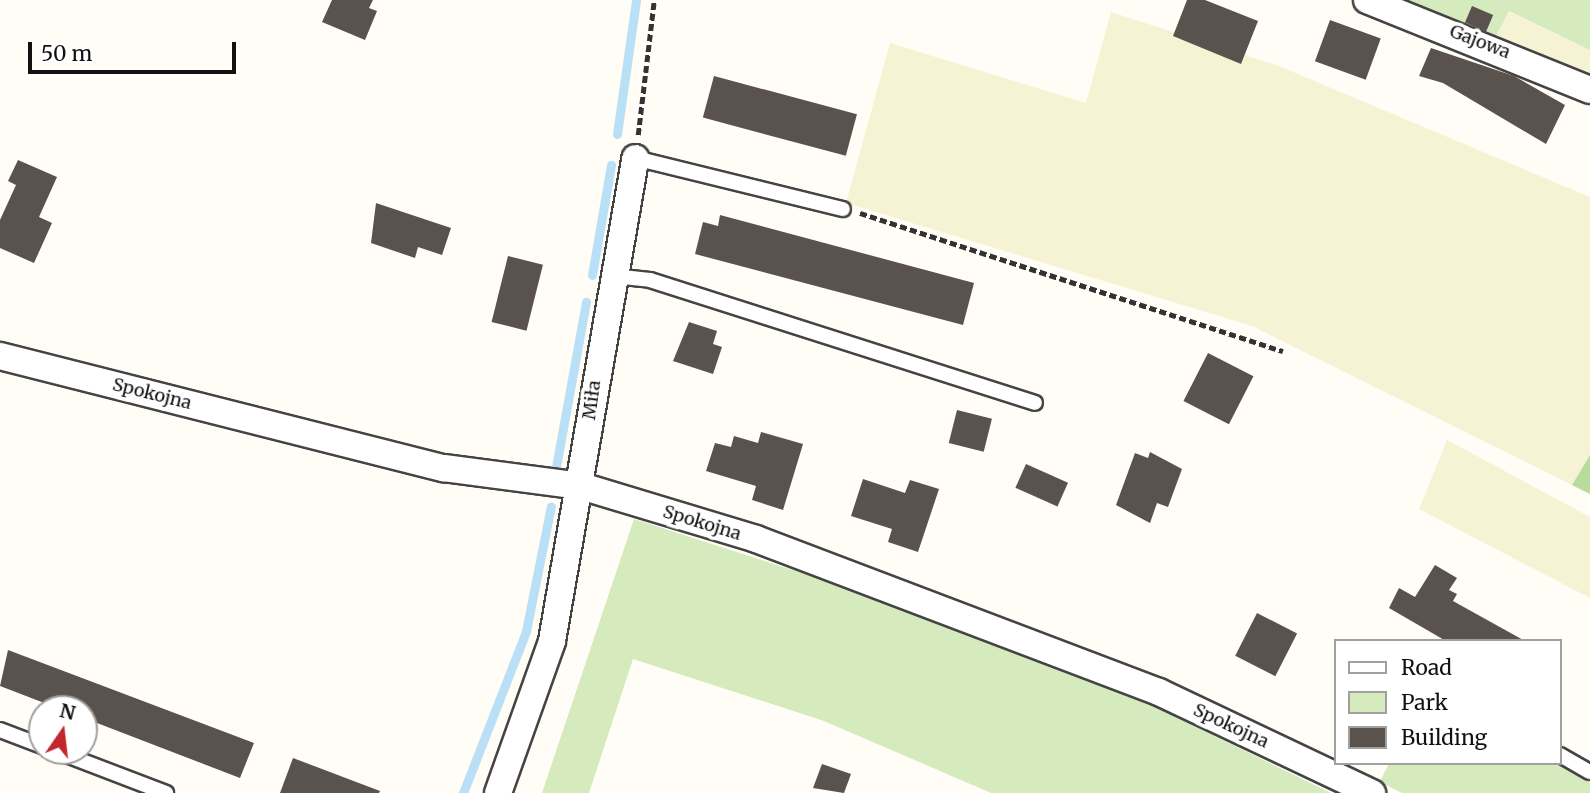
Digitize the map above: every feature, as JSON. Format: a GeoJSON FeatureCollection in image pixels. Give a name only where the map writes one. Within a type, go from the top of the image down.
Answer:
{"type":"FeatureCollection","features":[{"type":"Feature","properties":{"kind":"street","name":"Gajowa"},"geometry":{"type":"LineString","coordinates":[[1367,0],[1590,90]]}},
{"type":"Feature","properties":{"kind":"street","name":"Miła"},"geometry":{"type":"LineString","coordinates":[[498,793],[552,641],[581,486],[612,276],[635,158]]}},
{"type":"Feature","properties":{"kind":"street","name":"Spokojna"},"geometry":{"type":"LineString","coordinates":[[0,356],[444,468],[581,486],[756,539],[969,615],[1159,692],[1372,793]]}},
{"type":"Feature","properties":{"kind":"lane"},"geometry":{"type":"LineString","coordinates":[[635,158],[842,209]]}},
{"type":"Feature","properties":{"kind":"lane"},"geometry":{"type":"LineString","coordinates":[[612,276],[663,284],[1035,403]]}},
{"type":"Feature","properties":{"kind":"lane"},"geometry":{"type":"LineString","coordinates":[[0,730],[28,741]]}},
{"type":"Feature","properties":{"kind":"lane"},"geometry":{"type":"LineString","coordinates":[[1562,756],[1590,772]]}},
{"type":"Feature","properties":{"kind":"lane"},"geometry":{"type":"LineString","coordinates":[[93,765],[166,793]]}},
{"type":"Feature","properties":{"kind":"path"},"geometry":{"type":"LineString","coordinates":[[635,158],[654,0]]}},
{"type":"Feature","properties":{"kind":"path"},"geometry":{"type":"LineString","coordinates":[[842,209],[1103,287],[1283,351]]}},
{"type":"Feature","properties":{"kind":"shaded area"},"geometry":{"type":"Polygon","coordinates":[[[1508,11],[1590,50],[1590,81],[1495,38],[1508,11]]]}},
{"type":"Feature","properties":{"kind":"shaded area"},"geometry":{"type":"Polygon","coordinates":[[[1111,12],[1279,66],[1590,197],[1590,455],[1572,485],[1252,326],[846,203],[890,43],[1086,103],[1111,12]]]}},
{"type":"Feature","properties":{"kind":"shaded area"},"geometry":{"type":"Polygon","coordinates":[[[1447,440],[1590,517],[1590,598],[1419,509],[1447,440]]]}},
{"type":"Feature","properties":{"kind":"green space"},"geometry":{"type":"Polygon","coordinates":[[[1398,0],[1590,0],[1590,50],[1509,11],[1495,38],[1398,0]]]}},
{"type":"Feature","properties":{"kind":"green space"},"geometry":{"type":"Polygon","coordinates":[[[1590,455],[1590,494],[1572,485],[1590,455]]]}},
{"type":"Feature","properties":{"kind":"green space"},"geometry":{"type":"Polygon","coordinates":[[[634,519],[892,602],[1157,708],[1331,793],[991,793],[824,721],[633,659],[589,793],[542,793],[634,519]]]}},
{"type":"Feature","properties":{"kind":"green space"},"geometry":{"type":"Polygon","coordinates":[[[1388,765],[1558,765],[1590,783],[1590,793],[1402,793],[1380,782],[1388,765]]]}},
{"type":"Feature","properties":{"kind":"building"},"geometry":{"type":"Polygon","coordinates":[[[332,0],[373,0],[369,8],[377,11],[365,40],[322,22],[332,0]]]}},
{"type":"Feature","properties":{"kind":"building"},"geometry":{"type":"Polygon","coordinates":[[[1187,0],[1205,0],[1258,21],[1241,64],[1173,36],[1187,0]]]}},
{"type":"Feature","properties":{"kind":"building"},"geometry":{"type":"Polygon","coordinates":[[[1472,6],[1493,15],[1486,32],[1465,23],[1472,6]]]}},
{"type":"Feature","properties":{"kind":"building"},"geometry":{"type":"Polygon","coordinates":[[[1330,20],[1381,38],[1366,80],[1315,61],[1330,20]]]}},
{"type":"Feature","properties":{"kind":"building"},"geometry":{"type":"Polygon","coordinates":[[[1431,48],[1514,76],[1565,105],[1546,144],[1443,83],[1419,76],[1431,48]]]}},
{"type":"Feature","properties":{"kind":"building"},"geometry":{"type":"Polygon","coordinates":[[[714,76],[857,114],[846,156],[703,118],[714,76]]]}},
{"type":"Feature","properties":{"kind":"building"},"geometry":{"type":"Polygon","coordinates":[[[18,160],[57,177],[39,217],[52,223],[34,263],[0,248],[0,220],[16,185],[8,181],[18,160]]]}},
{"type":"Feature","properties":{"kind":"building"},"geometry":{"type":"Polygon","coordinates":[[[376,203],[451,228],[442,255],[418,247],[415,258],[371,243],[376,203]]]}},
{"type":"Feature","properties":{"kind":"building"},"geometry":{"type":"Polygon","coordinates":[[[720,215],[974,283],[963,325],[695,254],[703,222],[718,226],[720,215]]]}},
{"type":"Feature","properties":{"kind":"building"},"geometry":{"type":"Polygon","coordinates":[[[508,256],[543,265],[526,331],[492,322],[508,256]]]}},
{"type":"Feature","properties":{"kind":"building"},"geometry":{"type":"Polygon","coordinates":[[[689,322],[717,331],[713,344],[722,347],[713,374],[673,361],[689,322]]]}},
{"type":"Feature","properties":{"kind":"building"},"geometry":{"type":"Polygon","coordinates":[[[1208,353],[1253,376],[1229,424],[1183,401],[1208,353]]]}},
{"type":"Feature","properties":{"kind":"building"},"geometry":{"type":"Polygon","coordinates":[[[957,410],[992,419],[984,452],[949,443],[957,410]]]}},
{"type":"Feature","properties":{"kind":"building"},"geometry":{"type":"Polygon","coordinates":[[[761,432],[803,444],[783,510],[752,500],[756,486],[706,471],[715,443],[731,447],[734,436],[758,443],[761,432]]]}},
{"type":"Feature","properties":{"kind":"building"},"geometry":{"type":"Polygon","coordinates":[[[1150,452],[1182,469],[1168,507],[1157,503],[1150,523],[1116,505],[1135,453],[1148,458],[1150,452]]]}},
{"type":"Feature","properties":{"kind":"building"},"geometry":{"type":"Polygon","coordinates":[[[1026,464],[1068,483],[1057,506],[1015,488],[1026,464]]]}},
{"type":"Feature","properties":{"kind":"building"},"geometry":{"type":"Polygon","coordinates":[[[863,479],[905,493],[910,480],[939,489],[918,552],[888,542],[892,529],[851,516],[863,479]]]}},
{"type":"Feature","properties":{"kind":"building"},"geometry":{"type":"Polygon","coordinates":[[[1435,565],[1457,578],[1449,590],[1457,594],[1453,601],[1521,639],[1443,639],[1389,608],[1399,588],[1415,597],[1435,565]]]}},
{"type":"Feature","properties":{"kind":"building"},"geometry":{"type":"Polygon","coordinates":[[[1257,613],[1297,633],[1275,676],[1235,656],[1257,613]]]}},
{"type":"Feature","properties":{"kind":"building"},"geometry":{"type":"Polygon","coordinates":[[[8,650],[254,743],[240,778],[98,723],[98,695],[28,697],[0,686],[8,650]]]}},
{"type":"Feature","properties":{"kind":"building"},"geometry":{"type":"Polygon","coordinates":[[[293,758],[380,791],[280,793],[293,758]]]}},
{"type":"Feature","properties":{"kind":"building"},"geometry":{"type":"Polygon","coordinates":[[[822,764],[851,774],[844,793],[813,788],[822,764]]]}},
{"type":"Feature","properties":{"kind":"waterway"},"geometry":{"type":"LineString","coordinates":[[617,134],[636,0]]}},
{"type":"Feature","properties":{"kind":"waterway"},"geometry":{"type":"LineString","coordinates":[[592,275],[611,165]]}},
{"type":"Feature","properties":{"kind":"waterway"},"geometry":{"type":"LineString","coordinates":[[556,467],[586,302]]}},
{"type":"Feature","properties":{"kind":"waterway"},"geometry":{"type":"LineString","coordinates":[[463,793],[526,631],[551,506]]}}]}
